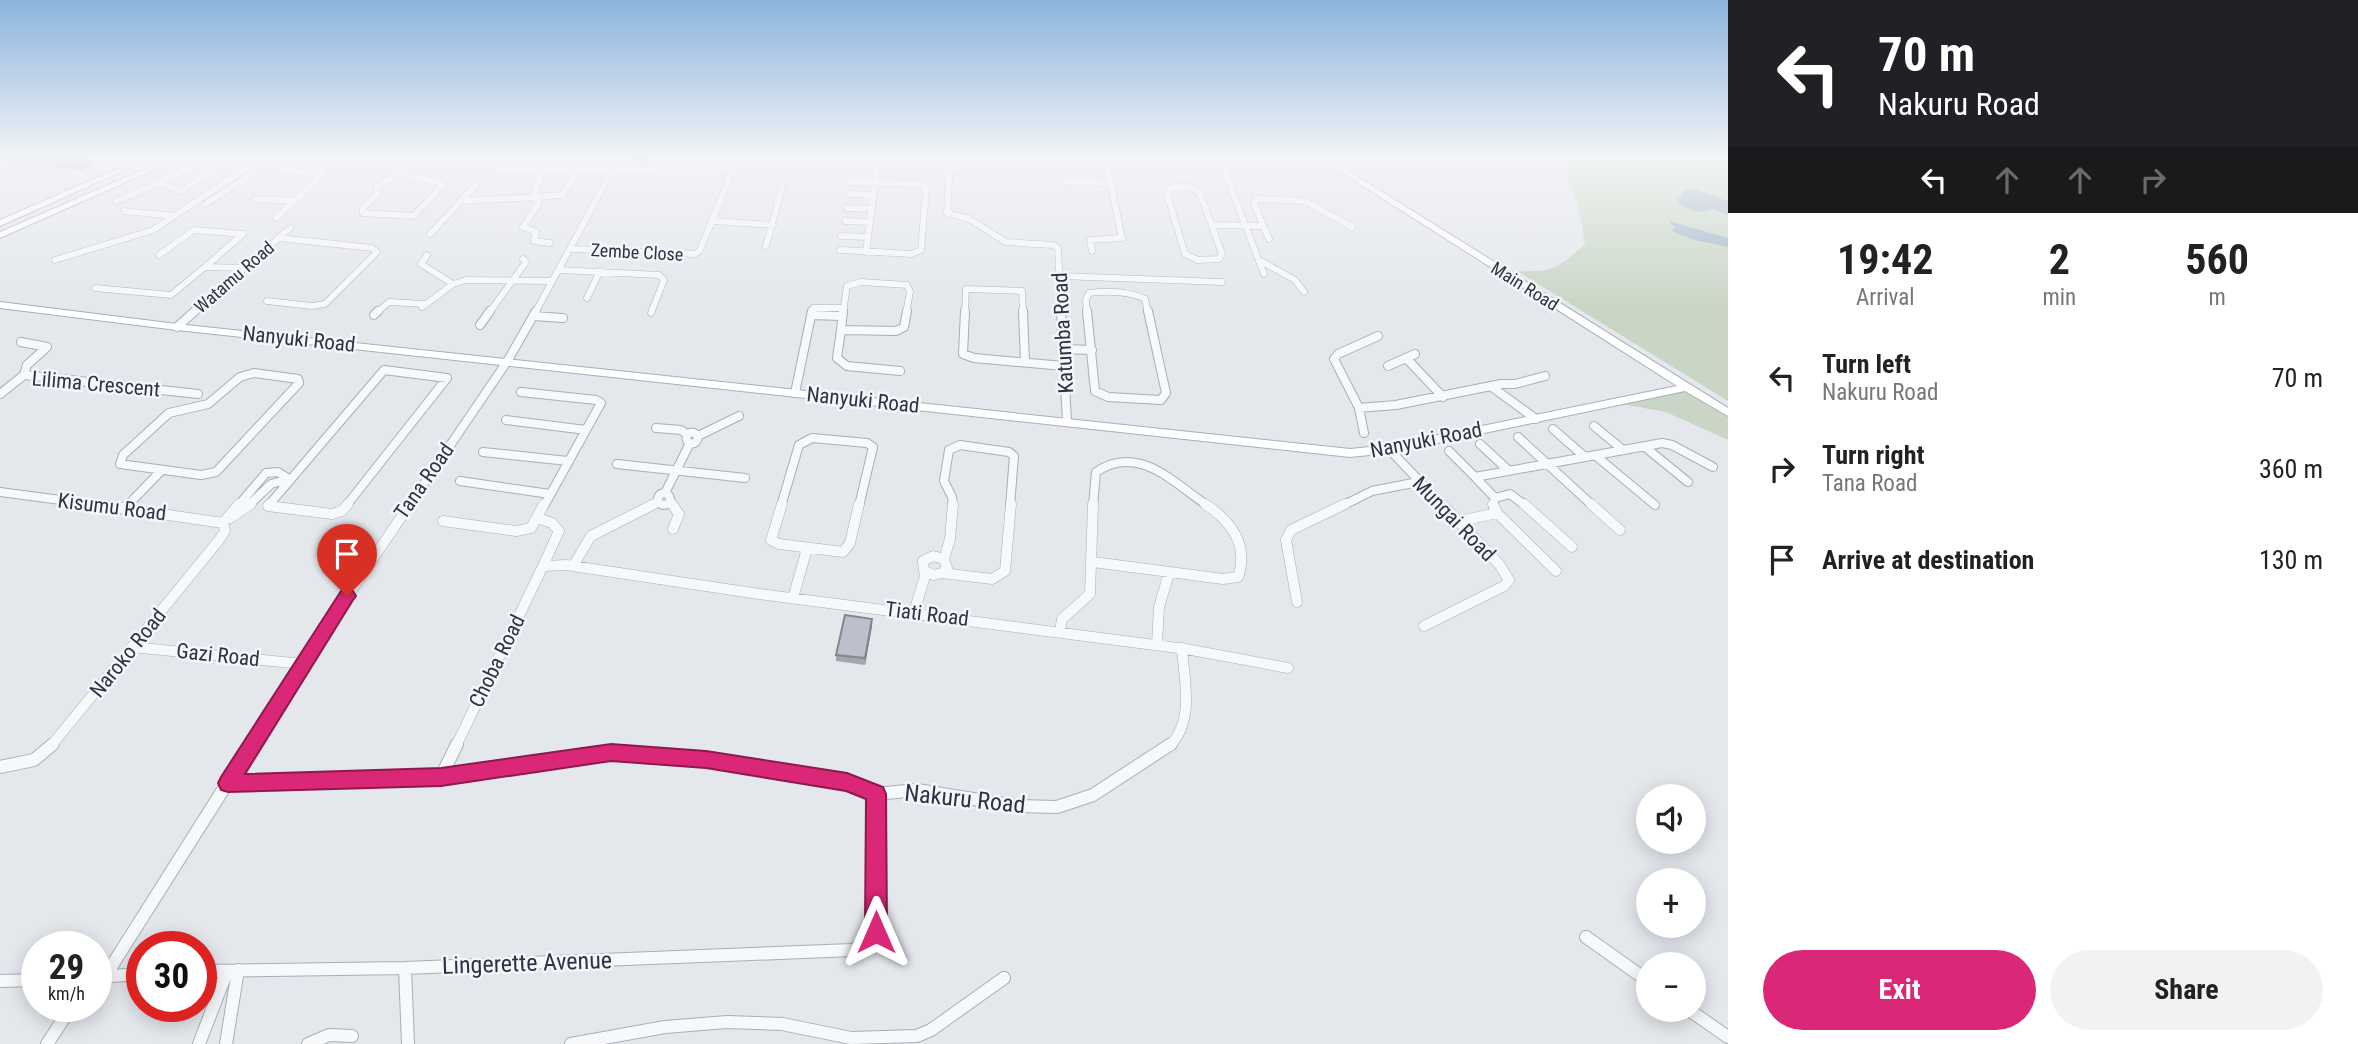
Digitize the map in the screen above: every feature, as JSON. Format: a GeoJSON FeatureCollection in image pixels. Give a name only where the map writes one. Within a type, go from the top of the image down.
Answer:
{"type":"FeatureCollection","features":[{"type":"Feature","properties":{"kind":"main road"},"geometry":{"type":"LineString","coordinates":[[0,236],[17,228]]}},
{"type":"Feature","properties":{"kind":"street"},"geometry":{"type":"LineString","coordinates":[[0,223],[37,207]]}},
{"type":"Feature","properties":{"kind":"street"},"geometry":{"type":"LineString","coordinates":[[17,228],[65,207]]}},
{"type":"Feature","properties":{"kind":"street"},"geometry":{"type":"LineString","coordinates":[[55,260],[153,230],[189,207]]}},
{"type":"Feature","properties":{"kind":"street"},"geometry":{"type":"LineString","coordinates":[[276,218],[289,207]]}},
{"type":"Feature","properties":{"kind":"street"},"geometry":{"type":"LineString","coordinates":[[366,207],[362,211],[368,214],[413,216],[422,207]]}},
{"type":"Feature","properties":{"kind":"street"},"geometry":{"type":"LineString","coordinates":[[430,234],[456,207]]}},
{"type":"Feature","properties":{"kind":"street"},"geometry":{"type":"LineString","coordinates":[[536,207],[523,227],[536,232],[534,241],[550,243]]}},
{"type":"Feature","properties":{"kind":"street","name":"Tana Road"},"geometry":{"type":"LineString","coordinates":[[112,959],[388,534],[508,360],[594,207]]}},
{"type":"Feature","properties":{"kind":"street"},"geometry":{"type":"LineString","coordinates":[[719,207],[713,221],[773,225]]}},
{"type":"Feature","properties":{"kind":"street"},"geometry":{"type":"LineString","coordinates":[[766,246],[777,207]]}},
{"type":"Feature","properties":{"kind":"street"},"geometry":{"type":"LineString","coordinates":[[840,250],[912,254],[921,250],[924,207]]}},
{"type":"Feature","properties":{"kind":"street","name":"Katumba Road"},"geometry":{"type":"LineString","coordinates":[[947,207],[947,213],[968,219],[1006,242],[1055,246],[1058,250],[1067,421]]}},
{"type":"Feature","properties":{"kind":"street"},"geometry":{"type":"LineString","coordinates":[[1092,251],[1090,240],[1122,238],[1115,207]]}},
{"type":"Feature","properties":{"kind":"street"},"geometry":{"type":"LineString","coordinates":[[1173,207],[1187,256],[1198,260],[1213,260],[1222,256],[1205,207]]}},
{"type":"Feature","properties":{"kind":"street"},"geometry":{"type":"LineString","coordinates":[[1238,207],[1264,274]]}},
{"type":"Feature","properties":{"kind":"street"},"geometry":{"type":"LineString","coordinates":[[1255,207],[1269,239]]}},
{"type":"Feature","properties":{"kind":"street"},"geometry":{"type":"LineString","coordinates":[[1318,207],[1352,227]]}},
{"type":"Feature","properties":{"kind":"street","name":"Main Road"},"geometry":{"type":"LineString","coordinates":[[1401,207],[1728,413]]}},
{"type":"Feature","properties":{"kind":"street"},"geometry":{"type":"LineString","coordinates":[[847,208],[870,209],[866,252]]}},
{"type":"Feature","properties":{"kind":"street"},"geometry":{"type":"LineString","coordinates":[[124,211],[175,216]]}},
{"type":"Feature","properties":{"kind":"street","name":"Zembe Close"},"geometry":{"type":"LineString","coordinates":[[572,249],[686,255],[700,250],[713,221]]}},
{"type":"Feature","properties":{"kind":"street"},"geometry":{"type":"LineString","coordinates":[[845,222],[869,222]]}},
{"type":"Feature","properties":{"kind":"street"},"geometry":{"type":"LineString","coordinates":[[1211,223],[1262,223]]}},
{"type":"Feature","properties":{"kind":"street","name":"Watamu Road"},"geometry":{"type":"LineString","coordinates":[[177,327],[290,228]]}},
{"type":"Feature","properties":{"kind":"street"},"geometry":{"type":"LineString","coordinates":[[95,288],[171,295],[243,234],[194,230],[159,255]]}},
{"type":"Feature","properties":{"kind":"street"},"geometry":{"type":"LineString","coordinates":[[841,236],[867,237]]}},
{"type":"Feature","properties":{"kind":"street"},"geometry":{"type":"LineString","coordinates":[[267,301],[321,305],[328,302],[377,251],[279,238]]}},
{"type":"Feature","properties":{"kind":"street"},"geometry":{"type":"LineString","coordinates":[[427,255],[421,264],[453,284]]}},
{"type":"Feature","properties":{"kind":"street"},"geometry":{"type":"LineString","coordinates":[[480,325],[526,262],[523,258]]}},
{"type":"Feature","properties":{"kind":"street"},"geometry":{"type":"LineString","coordinates":[[1259,260],[1295,280],[1304,292]]}},
{"type":"Feature","properties":{"kind":"street"},"geometry":{"type":"LineString","coordinates":[[203,269],[245,268]]}},
{"type":"Feature","properties":{"kind":"street"},"geometry":{"type":"LineString","coordinates":[[223,270],[237,275]]}},
{"type":"Feature","properties":{"kind":"street"},"geometry":{"type":"LineString","coordinates":[[559,270],[663,276],[651,313]]}},
{"type":"Feature","properties":{"kind":"street"},"geometry":{"type":"LineString","coordinates":[[587,298],[600,271]]}},
{"type":"Feature","properties":{"kind":"street"},"geometry":{"type":"LineString","coordinates":[[1061,276],[1222,282]]}},
{"type":"Feature","properties":{"kind":"street"},"geometry":{"type":"LineString","coordinates":[[374,315],[389,302],[424,305],[453,284],[466,280],[552,281]]}},
{"type":"Feature","properties":{"kind":"street"},"geometry":{"type":"LineString","coordinates":[[840,330],[902,329],[906,324],[909,290],[904,284],[854,283],[846,289],[842,312],[840,330],[837,358],[841,364],[900,371]]}},
{"type":"Feature","properties":{"kind":"street"},"geometry":{"type":"LineString","coordinates":[[1025,362],[1021,290],[966,289],[963,354],[974,358],[1064,366]]}},
{"type":"Feature","properties":{"kind":"street"},"geometry":{"type":"LineString","coordinates":[[1089,293],[1135,294],[1143,297],[1165,398],[1155,402],[1098,394],[1093,386],[1091,348],[1086,300],[1089,293]]}},
{"type":"Feature","properties":{"kind":"street","name":"Nanyuki Road"},"geometry":{"type":"LineString","coordinates":[[0,307],[1350,453],[1389,449],[1687,387]]}},
{"type":"Feature","properties":{"kind":"street"},"geometry":{"type":"LineString","coordinates":[[795,393],[812,311],[842,312]]}},
{"type":"Feature","properties":{"kind":"street"},"geometry":{"type":"LineString","coordinates":[[533,316],[563,318]]}},
{"type":"Feature","properties":{"kind":"street"},"geometry":{"type":"LineString","coordinates":[[1364,433],[1359,408],[1334,359],[1338,354],[1378,336]]}},
{"type":"Feature","properties":{"kind":"street"},"geometry":{"type":"LineString","coordinates":[[21,342],[47,347],[27,365],[24,375]]}},
{"type":"Feature","properties":{"kind":"street"},"geometry":{"type":"LineString","coordinates":[[1063,346],[1091,348]]}},
{"type":"Feature","properties":{"kind":"street"},"geometry":{"type":"LineString","coordinates":[[1388,366],[1415,354]]}},
{"type":"Feature","properties":{"kind":"street"},"geometry":{"type":"LineString","coordinates":[[1406,358],[1443,397]]}},
{"type":"Feature","properties":{"kind":"street"},"geometry":{"type":"LineString","coordinates":[[223,523],[255,501],[271,484],[289,479],[384,370],[447,378],[342,511],[332,514],[268,506],[289,479]]}},
{"type":"Feature","properties":{"kind":"street"},"geometry":{"type":"LineString","coordinates":[[244,374],[298,379],[297,388],[223,468],[205,475],[162,471],[126,466],[120,462],[124,455],[169,413],[207,405],[244,374]]}},
{"type":"Feature","properties":{"kind":"street","name":"Lilima Crescent"},"geometry":{"type":"LineString","coordinates":[[0,394],[24,375],[198,394]]}},
{"type":"Feature","properties":{"kind":"street"},"geometry":{"type":"LineString","coordinates":[[1359,408],[1443,397],[1492,387],[1500,382],[1517,383],[1530,377],[1545,376]]}},
{"type":"Feature","properties":{"kind":"street"},"geometry":{"type":"LineString","coordinates":[[1492,387],[1536,419]]}},
{"type":"Feature","properties":{"kind":"street"},"geometry":{"type":"LineString","coordinates":[[443,521],[522,531],[531,528],[600,406],[598,400],[521,392]]}},
{"type":"Feature","properties":{"kind":"street"},"geometry":{"type":"LineString","coordinates":[[543,566],[569,566],[591,536],[667,497],[689,439],[739,416]]}},
{"type":"Feature","properties":{"kind":"street"},"geometry":{"type":"LineString","coordinates":[[506,420],[586,430]]}},
{"type":"Feature","properties":{"kind":"street"},"geometry":{"type":"LineString","coordinates":[[1594,426],[1623,450]]}},
{"type":"Feature","properties":{"kind":"street"},"geometry":{"type":"LineString","coordinates":[[656,428],[681,430],[689,439]]}},
{"type":"Feature","properties":{"kind":"street"},"geometry":{"type":"LineString","coordinates":[[1553,429],[1585,457]]}},
{"type":"Feature","properties":{"kind":"street"},"geometry":{"type":"LineString","coordinates":[[1517,437],[1620,530]]}},
{"type":"Feature","properties":{"kind":"street"},"geometry":{"type":"LineString","coordinates":[[812,438],[871,444],[872,456],[848,548],[839,552],[807,549],[775,543],[770,538],[799,445],[812,438]]}},
{"type":"Feature","properties":{"kind":"street"},"geometry":{"type":"LineString","coordinates":[[1480,444],[1507,470]]}},
{"type":"Feature","properties":{"kind":"street"},"geometry":{"type":"LineString","coordinates":[[1475,477],[1670,444],[1713,467]]}},
{"type":"Feature","properties":{"kind":"street"},"geometry":{"type":"LineString","coordinates":[[926,573],[992,579],[1005,571],[1014,463],[1014,456],[1009,452],[961,445],[950,450],[944,481],[952,497],[953,510],[950,539],[944,559],[947,565],[942,573]]}},
{"type":"Feature","properties":{"kind":"street"},"geometry":{"type":"LineString","coordinates":[[1645,447],[1688,482]]}},
{"type":"Feature","properties":{"kind":"street","name":"Mungai Road"},"geometry":{"type":"LineString","coordinates":[[1389,449],[1499,564],[1508,580],[1504,586],[1424,626]]}},
{"type":"Feature","properties":{"kind":"street"},"geometry":{"type":"LineString","coordinates":[[1449,451],[1495,498]]}},
{"type":"Feature","properties":{"kind":"street"},"geometry":{"type":"LineString","coordinates":[[483,452],[568,461]]}},
{"type":"Feature","properties":{"kind":"street"},"geometry":{"type":"LineString","coordinates":[[1596,456],[1655,505]]}},
{"type":"Feature","properties":{"kind":"street"},"geometry":{"type":"LineString","coordinates":[[1060,631],[1062,620],[1090,596],[1096,472],[1108,463],[1140,464],[1159,470],[1227,519],[1238,537],[1242,568],[1238,577],[1223,579],[1093,562]]}},
{"type":"Feature","properties":{"kind":"street"},"geometry":{"type":"LineString","coordinates":[[617,464],[745,478]]}},
{"type":"Feature","properties":{"kind":"street"},"geometry":{"type":"LineString","coordinates":[[124,509],[162,471]]}},
{"type":"Feature","properties":{"kind":"street"},"geometry":{"type":"LineString","coordinates":[[460,481],[550,494]]}},
{"type":"Feature","properties":{"kind":"street"},"geometry":{"type":"LineString","coordinates":[[1297,603],[1286,540],[1291,530],[1372,491],[1418,482]]}},
{"type":"Feature","properties":{"kind":"street","name":"Kisumu Road"},"geometry":{"type":"LineString","coordinates":[[0,492],[210,519],[223,523]]}},
{"type":"Feature","properties":{"kind":"street"},"geometry":{"type":"LineString","coordinates":[[1495,498],[1510,494],[1516,497],[1572,547]]}},
{"type":"Feature","properties":{"kind":"street"},"geometry":{"type":"LineString","coordinates":[[667,497],[679,514],[673,529]]}},
{"type":"Feature","properties":{"kind":"street"},"geometry":{"type":"LineString","coordinates":[[1495,498],[1493,503],[1497,513],[1556,571]]}},
{"type":"Feature","properties":{"kind":"street"},"geometry":{"type":"LineString","coordinates":[[1457,522],[1497,513]]}},
{"type":"Feature","properties":{"kind":"street","name":"Choba Road"},"geometry":{"type":"LineString","coordinates":[[441,777],[559,531],[556,526],[538,518]]}},
{"type":"Feature","properties":{"kind":"street","name":"Naroko Road"},"geometry":{"type":"LineString","coordinates":[[0,766],[13,766],[34,760],[49,749],[219,540],[225,531],[223,523]]}},
{"type":"Feature","properties":{"kind":"street"},"geometry":{"type":"LineString","coordinates":[[793,598],[807,549]]}},
{"type":"Feature","properties":{"kind":"street"},"geometry":{"type":"LineString","coordinates":[[926,573],[922,567],[926,558],[933,556],[944,559]]}},
{"type":"Feature","properties":{"kind":"street","name":"Tiati Road"},"geometry":{"type":"LineString","coordinates":[[569,566],[1182,648],[1288,668]]}},
{"type":"Feature","properties":{"kind":"street"},"geometry":{"type":"LineString","coordinates":[[914,612],[926,573]]}},
{"type":"Feature","properties":{"kind":"street"},"geometry":{"type":"LineString","coordinates":[[1157,645],[1159,607],[1170,573]]}},
{"type":"Feature","properties":{"kind":"street","name":"Gazi Road"},"geometry":{"type":"LineString","coordinates":[[132,647],[303,664]]}},
{"type":"Feature","properties":{"kind":"street","name":"Nakuru Road"},"geometry":{"type":"LineString","coordinates":[[228,783],[441,777],[500,770],[592,753],[628,752],[706,760],[847,782],[876,794],[917,790],[1016,806],[1057,807],[1093,794],[1166,749],[1184,728],[1186,718],[1182,648]]}},
{"type":"Feature","properties":{"kind":"street","name":"Lingerette Avenue"},"geometry":{"type":"LineString","coordinates":[[217,971],[405,968],[852,950],[869,944],[876,932],[876,794]]}},
{"type":"Feature","properties":{"kind":"street"},"geometry":{"type":"LineString","coordinates":[[1586,937],[1636,972]]}},
{"type":"Feature","properties":{"kind":"street"},"geometry":{"type":"LineString","coordinates":[[405,968],[408,1044]]}},
{"type":"Feature","properties":{"kind":"street"},"geometry":{"type":"LineString","coordinates":[[198,1044],[232,971]]}},
{"type":"Feature","properties":{"kind":"street"},"geometry":{"type":"LineString","coordinates":[[226,1044],[232,971]]}},
{"type":"Feature","properties":{"kind":"street"},"geometry":{"type":"LineString","coordinates":[[571,1044],[665,1027],[727,1022],[782,1024],[851,1038],[917,1036],[932,1030],[1004,978]]}},
{"type":"Feature","properties":{"kind":"street"},"geometry":{"type":"LineString","coordinates":[[0,981],[21,980]]}},
{"type":"Feature","properties":{"kind":"street"},"geometry":{"type":"LineString","coordinates":[[47,1044],[61,1022]]}},
{"type":"Feature","properties":{"kind":"street"},"geometry":{"type":"LineString","coordinates":[[1706,1022],[1728,1037]]}},
{"type":"Feature","properties":{"kind":"street"},"geometry":{"type":"LineString","coordinates":[[308,1044],[329,1035],[352,1036]]}},
{"type":"Feature","properties":{"kind":"green space"},"geometry":{"type":"Polygon","coordinates":[[[1577,207],[1728,207],[1728,401],[1517,271],[1540,271],[1554,267],[1585,244],[1577,207]]]}},
{"type":"Feature","properties":{"kind":"green space"},"geometry":{"type":"Polygon","coordinates":[[[1680,390],[1689,391],[1728,415],[1728,440],[1666,412],[1622,404],[1680,390]]]}},
{"type":"Feature","properties":{"kind":"water"},"geometry":{"type":"Polygon","coordinates":[[[1685,207],[1728,207],[1728,215],[1713,209],[1694,211],[1685,207]]]}},
{"type":"Feature","properties":{"kind":"water"},"geometry":{"type":"Polygon","coordinates":[[[1669,221],[1728,238],[1728,247],[1678,234],[1671,230],[1675,228],[1669,221]]]}},
{"type":"Feature","properties":{"kind":"building"},"geometry":{"type":"Polygon","coordinates":[[[845,615],[872,619],[865,658],[836,655],[845,615]]]}},
{"type":"Feature","properties":{"kind":"route"},"geometry":{"type":"LineString","coordinates":[[347,596],[228,783],[441,777],[611,752],[667,755],[847,782],[876,794],[876,932]]}}]}
